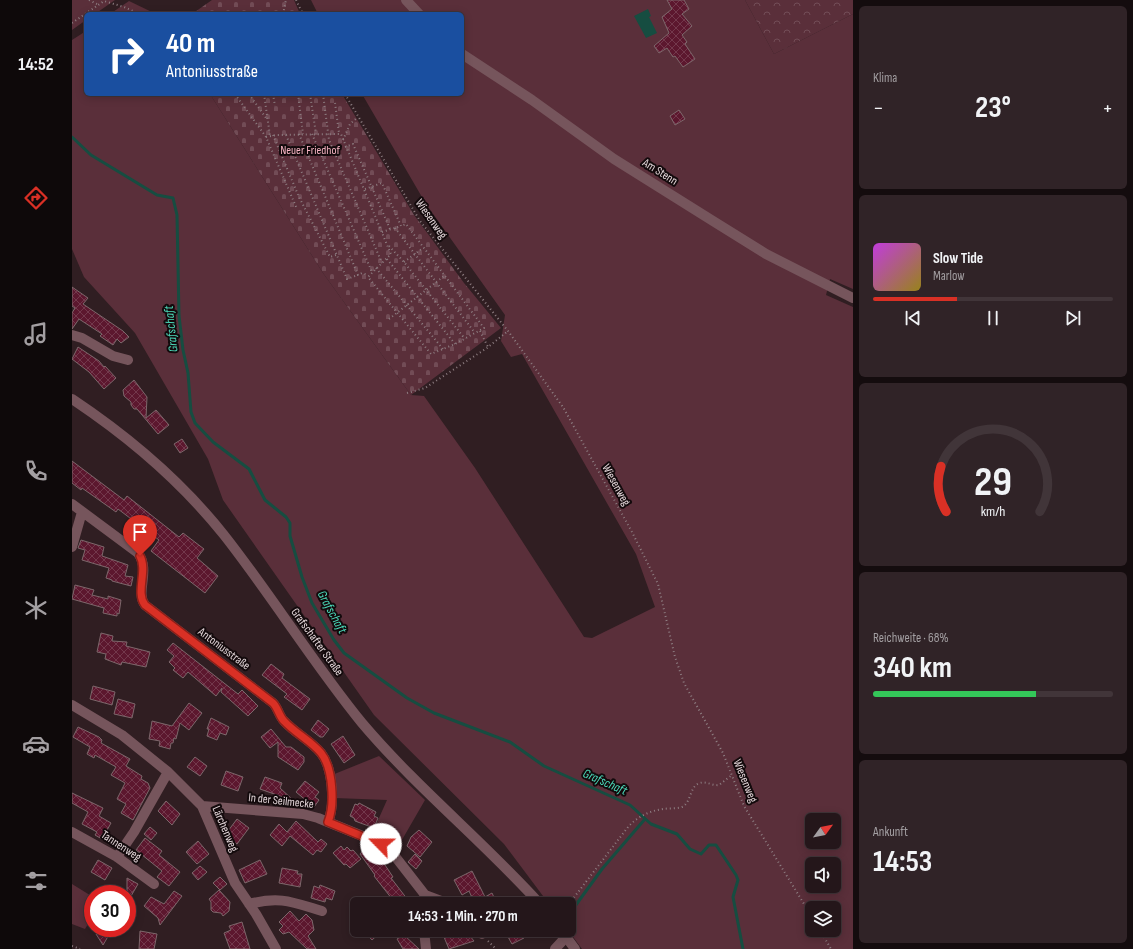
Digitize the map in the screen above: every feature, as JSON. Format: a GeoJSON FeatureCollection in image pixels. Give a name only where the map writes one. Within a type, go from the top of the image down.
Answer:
{"type":"FeatureCollection","features":[{"type":"Feature","properties":{"kind":"street"},"geometry":{"type":"LineString","coordinates":[[406,0],[417,12]]}},
{"type":"Feature","properties":{"kind":"street","name":"Am Stenn"},"geometry":{"type":"LineString","coordinates":[[464,55],[532,100],[614,159],[713,222],[766,254],[853,298]]}},
{"type":"Feature","properties":{"kind":"street"},"geometry":{"type":"LineString","coordinates":[[72,336],[82,338],[113,356],[128,360]]}},
{"type":"Feature","properties":{"kind":"street","name":"Grafschafter Straße"},"geometry":{"type":"LineString","coordinates":[[72,399],[116,429],[183,488],[224,535],[332,686],[364,724],[412,778],[533,897]]}},
{"type":"Feature","properties":{"kind":"street","name":"Antoniusstraße"},"geometry":{"type":"LineString","coordinates":[[72,504],[134,549],[140,556],[144,565],[142,598],[145,605],[273,703],[285,722],[322,754],[328,768],[331,786],[332,810],[328,822]]}},
{"type":"Feature","properties":{"kind":"street"},"geometry":{"type":"LineString","coordinates":[[72,547],[82,512]]}},
{"type":"Feature","properties":{"kind":"street","name":"Lärchenweg"},"geometry":{"type":"LineString","coordinates":[[72,705],[122,735],[168,772],[202,806],[235,883],[276,949]]}},
{"type":"Feature","properties":{"kind":"street"},"geometry":{"type":"LineString","coordinates":[[117,857],[134,832],[168,772]]}},
{"type":"Feature","properties":{"kind":"street","name":"In der Seilmecke"},"geometry":{"type":"LineString","coordinates":[[202,806],[303,814],[328,822],[387,846],[423,897]]}},
{"type":"Feature","properties":{"kind":"street","name":"Tannenweg"},"geometry":{"type":"LineString","coordinates":[[72,832],[117,857],[154,884]]}},
{"type":"Feature","properties":{"kind":"street"},"geometry":{"type":"LineString","coordinates":[[249,904],[264,900],[280,899],[322,911]]}},
{"type":"Feature","properties":{"kind":"street"},"geometry":{"type":"LineString","coordinates":[[425,937],[426,949]]}},
{"type":"Feature","properties":{"kind":"street"},"geometry":{"type":"LineString","coordinates":[[555,949],[562,937]]}},
{"type":"Feature","properties":{"kind":"street"},"geometry":{"type":"LineString","coordinates":[[566,937],[575,949]]}},
{"type":"Feature","properties":{"kind":"path"},"geometry":{"type":"LineString","coordinates":[[89,0],[98,4]]}},
{"type":"Feature","properties":{"kind":"path"},"geometry":{"type":"LineString","coordinates":[[283,12],[286,0]]}},
{"type":"Feature","properties":{"kind":"path"},"geometry":{"type":"LineString","coordinates":[[296,0],[301,12]]}},
{"type":"Feature","properties":{"kind":"path"},"geometry":{"type":"LineString","coordinates":[[87,12],[104,1],[135,12]]}},
{"type":"Feature","properties":{"kind":"path"},"geometry":{"type":"LineString","coordinates":[[72,23],[84,14]]}},
{"type":"Feature","properties":{"kind":"path"},"geometry":{"type":"LineString","coordinates":[[236,96],[266,138],[297,209]]}},
{"type":"Feature","properties":{"kind":"path"},"geometry":{"type":"LineString","coordinates":[[250,96],[267,119]]}},
{"type":"Feature","properties":{"kind":"path"},"geometry":{"type":"LineString","coordinates":[[264,96],[267,119],[271,135],[317,236],[330,257],[336,255]]}},
{"type":"Feature","properties":{"kind":"path"},"geometry":{"type":"LineString","coordinates":[[273,96],[275,106]]}},
{"type":"Feature","properties":{"kind":"path"},"geometry":{"type":"LineString","coordinates":[[298,96],[303,134]]}},
{"type":"Feature","properties":{"kind":"path"},"geometry":{"type":"LineString","coordinates":[[310,96],[316,134]]}},
{"type":"Feature","properties":{"kind":"path"},"geometry":{"type":"LineString","coordinates":[[323,96],[328,133],[382,263]]}},
{"type":"Feature","properties":{"kind":"path","name":"Wiesenweg"},"geometry":{"type":"LineString","coordinates":[[346,96],[420,221],[508,330],[563,407],[646,558],[658,584],[675,657],[684,684],[723,753],[744,806],[805,906]]}},
{"type":"Feature","properties":{"kind":"path"},"geometry":{"type":"LineString","coordinates":[[335,103],[340,134],[388,245],[390,254],[387,259],[368,275]]}},
{"type":"Feature","properties":{"kind":"path"},"geometry":{"type":"LineString","coordinates":[[343,140],[350,124],[358,117]]}},
{"type":"Feature","properties":{"kind":"path"},"geometry":{"type":"LineString","coordinates":[[266,138],[271,135],[286,134],[340,134]]}},
{"type":"Feature","properties":{"kind":"path"},"geometry":{"type":"LineString","coordinates":[[286,134],[347,279],[362,273],[368,275],[370,280],[431,354],[466,339],[484,328],[406,224],[382,232]]}},
{"type":"Feature","properties":{"kind":"path"},"geometry":{"type":"LineString","coordinates":[[299,134],[358,275]]}},
{"type":"Feature","properties":{"kind":"path"},"geometry":{"type":"LineString","coordinates":[[312,134],[372,272]]}},
{"type":"Feature","properties":{"kind":"path"},"geometry":{"type":"LineString","coordinates":[[346,147],[353,144],[390,229]]}},
{"type":"Feature","properties":{"kind":"path"},"geometry":{"type":"LineString","coordinates":[[364,190],[382,183],[401,226]]}},
{"type":"Feature","properties":{"kind":"path"},"geometry":{"type":"LineString","coordinates":[[395,228],[476,334]]}},
{"type":"Feature","properties":{"kind":"path"},"geometry":{"type":"LineString","coordinates":[[388,245],[404,262],[466,339]]}},
{"type":"Feature","properties":{"kind":"path"},"geometry":{"type":"LineString","coordinates":[[404,262],[423,248]]}},
{"type":"Feature","properties":{"kind":"path"},"geometry":{"type":"LineString","coordinates":[[387,259],[455,344]]}},
{"type":"Feature","properties":{"kind":"path"},"geometry":{"type":"LineString","coordinates":[[376,268],[443,349]]}},
{"type":"Feature","properties":{"kind":"path"},"geometry":{"type":"LineString","coordinates":[[389,319],[445,276]]}},
{"type":"Feature","properties":{"kind":"path"},"geometry":{"type":"LineString","coordinates":[[407,392],[425,388],[488,347],[508,330]]}},
{"type":"Feature","properties":{"kind":"path"},"geometry":{"type":"LineString","coordinates":[[480,331],[488,347]]}},
{"type":"Feature","properties":{"kind":"path"},"geometry":{"type":"LineString","coordinates":[[574,897],[628,827],[636,820],[647,813],[683,806],[687,803],[693,790],[698,784],[705,782],[719,785],[732,775]]}},
{"type":"Feature","properties":{"kind":"path"},"geometry":{"type":"LineString","coordinates":[[824,937],[831,949]]}},
{"type":"Feature","properties":{"kind":"path"},"geometry":{"type":"LineString","coordinates":[[72,946],[80,949]]}},
{"type":"Feature","properties":{"kind":"green space"},"geometry":{"type":"Polygon","coordinates":[[[72,0],[115,0],[98,12],[84,12],[84,21],[72,30],[72,0]]]}},
{"type":"Feature","properties":{"kind":"green space"},"geometry":{"type":"Polygon","coordinates":[[[212,0],[294,0],[299,12],[195,12],[212,0]]]}},
{"type":"Feature","properties":{"kind":"green space"},"geometry":{"type":"Polygon","coordinates":[[[311,0],[745,0],[774,54],[853,14],[853,289],[830,279],[826,295],[853,307],[853,949],[582,949],[573,937],[576,937],[576,897],[544,897],[504,844],[374,715],[223,500],[208,459],[135,333],[84,277],[72,249],[72,40],[84,32],[84,96],[211,96],[323,273],[411,395],[424,396],[475,468],[584,637],[592,638],[655,607],[636,554],[522,354],[511,357],[501,341],[505,315],[426,204],[363,96],[464,96],[464,12],[317,12],[311,0]]]}},
{"type":"Feature","properties":{"kind":"green space"},"geometry":{"type":"Polygon","coordinates":[[[745,0],[853,0],[853,14],[774,54],[745,0]]]}},
{"type":"Feature","properties":{"kind":"green space"},"geometry":{"type":"Polygon","coordinates":[[[129,1],[152,12],[113,12],[129,1]]]}},
{"type":"Feature","properties":{"kind":"green space","name":"Neuer Friedhof"},"geometry":{"type":"Polygon","coordinates":[[[211,96],[343,96],[414,215],[464,283],[501,328],[411,395],[323,273],[211,96]]]}},
{"type":"Feature","properties":{"kind":"green space"},"geometry":{"type":"Polygon","coordinates":[[[379,756],[425,800],[399,845],[388,844],[371,836],[387,800],[335,798],[332,775],[379,756]]]}},
{"type":"Feature","properties":{"kind":"green space"},"geometry":{"type":"Polygon","coordinates":[[[72,884],[84,891],[84,929],[72,924],[72,884]]]}},
{"type":"Feature","properties":{"kind":"shaded area"},"geometry":{"type":"Polygon","coordinates":[[[648,9],[651,16],[649,17],[657,33],[646,38],[634,16],[648,9]]]}},
{"type":"Feature","properties":{"kind":"building"},"geometry":{"type":"Polygon","coordinates":[[[667,0],[684,0],[689,9],[682,14],[692,26],[682,35],[687,42],[685,44],[695,59],[683,67],[675,56],[673,57],[667,48],[659,53],[654,46],[669,33],[662,17],[672,9],[667,0]]]}},
{"type":"Feature","properties":{"kind":"building"},"geometry":{"type":"Polygon","coordinates":[[[679,110],[685,119],[675,125],[670,116],[679,110]]]}},
{"type":"Feature","properties":{"kind":"building"},"geometry":{"type":"Polygon","coordinates":[[[72,287],[88,298],[83,304],[123,331],[129,337],[121,343],[117,339],[113,345],[100,336],[102,334],[79,319],[72,329],[72,313],[75,308],[72,306],[72,287]]]}},
{"type":"Feature","properties":{"kind":"building"},"geometry":{"type":"Polygon","coordinates":[[[78,347],[99,361],[116,378],[104,389],[89,372],[72,359],[78,347]]]}},
{"type":"Feature","properties":{"kind":"building"},"geometry":{"type":"Polygon","coordinates":[[[134,380],[147,397],[146,418],[156,410],[169,425],[158,434],[137,409],[134,409],[131,402],[124,396],[123,390],[134,380]]]}},
{"type":"Feature","properties":{"kind":"building"},"geometry":{"type":"Polygon","coordinates":[[[182,439],[188,448],[180,453],[174,444],[182,439]]]}},
{"type":"Feature","properties":{"kind":"building"},"geometry":{"type":"Polygon","coordinates":[[[72,461],[124,500],[127,496],[179,537],[183,533],[204,549],[197,558],[218,576],[205,593],[151,551],[159,540],[118,509],[116,512],[82,488],[81,490],[72,483],[72,461]]]}},
{"type":"Feature","properties":{"kind":"building"},"geometry":{"type":"Polygon","coordinates":[[[81,540],[104,547],[102,556],[128,565],[125,576],[133,577],[131,586],[106,578],[109,568],[82,560],[85,550],[78,548],[81,540]]]}},
{"type":"Feature","properties":{"kind":"building"},"geometry":{"type":"Polygon","coordinates":[[[75,585],[94,590],[92,595],[108,599],[108,596],[121,600],[119,614],[117,613],[117,616],[103,613],[104,608],[72,599],[75,585]]]}},
{"type":"Feature","properties":{"kind":"building"},"geometry":{"type":"Polygon","coordinates":[[[101,633],[113,636],[112,641],[127,642],[126,646],[150,652],[146,667],[122,662],[121,665],[105,659],[106,654],[97,652],[101,633]]]}},
{"type":"Feature","properties":{"kind":"building"},"geometry":{"type":"Polygon","coordinates":[[[173,643],[238,694],[242,690],[258,706],[248,716],[221,692],[222,688],[216,696],[188,672],[183,678],[173,670],[175,668],[169,662],[174,656],[167,650],[173,643]]]}},
{"type":"Feature","properties":{"kind":"building"},"geometry":{"type":"Polygon","coordinates":[[[271,664],[284,674],[282,678],[310,699],[302,710],[284,697],[287,694],[262,675],[271,664]]]}},
{"type":"Feature","properties":{"kind":"building"},"geometry":{"type":"Polygon","coordinates":[[[93,686],[115,692],[112,705],[90,699],[93,686]]]}},
{"type":"Feature","properties":{"kind":"building"},"geometry":{"type":"Polygon","coordinates":[[[118,699],[135,704],[132,718],[114,714],[118,699]]]}},
{"type":"Feature","properties":{"kind":"building"},"geometry":{"type":"Polygon","coordinates":[[[189,703],[202,713],[189,730],[180,723],[176,739],[174,738],[173,743],[171,743],[170,749],[159,746],[160,741],[149,739],[152,721],[172,726],[189,703]]]}},
{"type":"Feature","properties":{"kind":"building"},"geometry":{"type":"Polygon","coordinates":[[[211,718],[229,727],[226,735],[220,733],[217,740],[207,736],[209,729],[207,729],[211,718]]]}},
{"type":"Feature","properties":{"kind":"building"},"geometry":{"type":"Polygon","coordinates":[[[318,720],[329,729],[323,737],[320,737],[311,730],[318,720]]]}},
{"type":"Feature","properties":{"kind":"building"},"geometry":{"type":"Polygon","coordinates":[[[78,727],[99,737],[102,740],[101,743],[130,759],[126,766],[142,776],[141,779],[148,783],[150,788],[133,820],[121,813],[126,804],[117,799],[125,783],[111,775],[116,767],[95,755],[94,758],[87,754],[90,747],[73,737],[78,727]]]}},
{"type":"Feature","properties":{"kind":"building"},"geometry":{"type":"Polygon","coordinates":[[[271,729],[286,747],[291,747],[304,757],[304,762],[298,770],[278,757],[278,742],[270,748],[261,737],[271,729]]]}},
{"type":"Feature","properties":{"kind":"building"},"geometry":{"type":"Polygon","coordinates":[[[343,736],[355,755],[344,763],[331,744],[343,736]]]}},
{"type":"Feature","properties":{"kind":"building"},"geometry":{"type":"Polygon","coordinates":[[[195,757],[207,766],[200,776],[187,767],[195,757]]]}},
{"type":"Feature","properties":{"kind":"building"},"geometry":{"type":"Polygon","coordinates":[[[226,771],[243,777],[238,791],[221,785],[226,771]]]}},
{"type":"Feature","properties":{"kind":"building"},"geometry":{"type":"Polygon","coordinates":[[[265,777],[282,783],[280,788],[294,801],[260,789],[265,777]]]}},
{"type":"Feature","properties":{"kind":"building"},"geometry":{"type":"Polygon","coordinates":[[[305,781],[319,792],[315,797],[319,800],[314,807],[296,792],[305,781]]]}},
{"type":"Feature","properties":{"kind":"building"},"geometry":{"type":"Polygon","coordinates":[[[72,793],[103,808],[99,816],[111,823],[102,839],[95,835],[97,832],[82,824],[88,812],[72,803],[72,793]]]}},
{"type":"Feature","properties":{"kind":"building"},"geometry":{"type":"Polygon","coordinates":[[[166,801],[180,814],[172,825],[158,811],[166,801]]]}},
{"type":"Feature","properties":{"kind":"building"},"geometry":{"type":"Polygon","coordinates":[[[359,803],[376,812],[374,816],[378,818],[374,828],[355,821],[354,818],[350,816],[355,804],[358,805],[359,803]]]}},
{"type":"Feature","properties":{"kind":"building"},"geometry":{"type":"Polygon","coordinates":[[[237,819],[249,828],[237,844],[225,835],[237,819]]]}},
{"type":"Feature","properties":{"kind":"building"},"geometry":{"type":"Polygon","coordinates":[[[296,821],[318,842],[321,839],[327,844],[321,852],[317,850],[313,855],[290,836],[282,846],[270,835],[279,824],[287,832],[296,821]]]}},
{"type":"Feature","properties":{"kind":"building"},"geometry":{"type":"Polygon","coordinates":[[[150,827],[157,833],[151,840],[144,834],[150,827]]]}},
{"type":"Feature","properties":{"kind":"building"},"geometry":{"type":"Polygon","coordinates":[[[419,830],[432,842],[420,857],[407,846],[411,837],[419,830]]]}},
{"type":"Feature","properties":{"kind":"building"},"geometry":{"type":"Polygon","coordinates":[[[145,838],[162,851],[159,855],[180,872],[169,886],[157,877],[162,871],[136,850],[145,838]]]}},
{"type":"Feature","properties":{"kind":"building"},"geometry":{"type":"Polygon","coordinates":[[[198,841],[209,854],[197,864],[186,852],[198,841]]]}},
{"type":"Feature","properties":{"kind":"building"},"geometry":{"type":"Polygon","coordinates":[[[341,846],[344,850],[347,847],[351,851],[353,850],[361,859],[350,868],[346,864],[344,865],[333,853],[341,846]]]}},
{"type":"Feature","properties":{"kind":"building"},"geometry":{"type":"Polygon","coordinates":[[[366,847],[377,857],[379,856],[393,877],[391,878],[406,897],[390,897],[374,876],[375,875],[360,854],[366,847]]]}},
{"type":"Feature","properties":{"kind":"building"},"geometry":{"type":"Polygon","coordinates":[[[415,854],[422,861],[416,869],[408,862],[415,854]]]}},
{"type":"Feature","properties":{"kind":"building"},"geometry":{"type":"Polygon","coordinates":[[[98,860],[112,868],[105,880],[91,872],[98,860]]]}},
{"type":"Feature","properties":{"kind":"building"},"geometry":{"type":"Polygon","coordinates":[[[260,860],[267,874],[245,883],[239,870],[260,860]]]}},
{"type":"Feature","properties":{"kind":"building"},"geometry":{"type":"Polygon","coordinates":[[[200,866],[207,872],[198,880],[192,873],[200,866]]]}},
{"type":"Feature","properties":{"kind":"building"},"geometry":{"type":"Polygon","coordinates":[[[282,868],[298,871],[297,874],[302,874],[300,887],[279,883],[282,868]]]}},
{"type":"Feature","properties":{"kind":"building"},"geometry":{"type":"Polygon","coordinates":[[[472,871],[485,897],[472,897],[469,891],[462,895],[454,880],[472,871]]]}},
{"type":"Feature","properties":{"kind":"building"},"geometry":{"type":"Polygon","coordinates":[[[220,877],[227,884],[220,890],[213,883],[220,877]]]}},
{"type":"Feature","properties":{"kind":"building"},"geometry":{"type":"Polygon","coordinates":[[[127,878],[138,884],[136,887],[136,885],[127,885],[127,878]]]}},
{"type":"Feature","properties":{"kind":"building"},"geometry":{"type":"Polygon","coordinates":[[[320,885],[335,891],[332,900],[326,898],[325,902],[311,898],[314,886],[319,888],[320,885]]]}},
{"type":"Feature","properties":{"kind":"building"},"geometry":{"type":"Polygon","coordinates":[[[219,890],[230,902],[229,911],[223,916],[221,913],[213,912],[211,910],[211,902],[209,899],[219,890]]]}},
{"type":"Feature","properties":{"kind":"building"},"geometry":{"type":"Polygon","coordinates":[[[174,891],[182,896],[160,925],[158,918],[144,906],[151,897],[164,904],[174,891]]]}},
{"type":"Feature","properties":{"kind":"building"},"geometry":{"type":"Polygon","coordinates":[[[492,893],[494,897],[485,897],[492,893]]]}},
{"type":"Feature","properties":{"kind":"building"},"geometry":{"type":"Polygon","coordinates":[[[290,911],[299,921],[306,914],[312,920],[314,930],[308,936],[316,949],[307,949],[289,932],[283,934],[279,930],[283,926],[279,922],[290,911]]]}},
{"type":"Feature","properties":{"kind":"building"},"geometry":{"type":"Polygon","coordinates":[[[242,922],[250,949],[230,949],[224,933],[231,930],[229,926],[242,922]]]}},
{"type":"Feature","properties":{"kind":"building"},"geometry":{"type":"Polygon","coordinates":[[[140,931],[157,934],[154,949],[139,949],[140,931]]]}},
{"type":"Feature","properties":{"kind":"building"},"geometry":{"type":"Polygon","coordinates":[[[98,937],[108,937],[103,945],[98,937]]]}},
{"type":"Feature","properties":{"kind":"building"},"geometry":{"type":"Polygon","coordinates":[[[400,937],[406,937],[419,949],[403,949],[397,939],[400,937]]]}},
{"type":"Feature","properties":{"kind":"building"},"geometry":{"type":"Polygon","coordinates":[[[444,937],[471,937],[474,941],[449,949],[444,937]]]}},
{"type":"Feature","properties":{"kind":"building"},"geometry":{"type":"Polygon","coordinates":[[[508,937],[524,938],[512,944],[508,937]]]}},
{"type":"Feature","properties":{"kind":"waterway","name":"Grafschaft"},"geometry":{"type":"LineString","coordinates":[[72,137],[91,155],[157,195],[173,198],[177,215],[179,316],[183,350],[188,373],[191,412],[195,423],[213,442],[249,469],[265,500],[286,517],[290,523],[290,536],[302,577],[312,603],[334,640],[344,653],[407,698],[434,713],[510,742],[544,766],[630,805],[651,824],[677,834],[690,849],[701,854],[709,845],[716,845],[738,880],[733,897],[743,949]]}},
{"type":"Feature","properties":{"kind":"waterway"},"geometry":{"type":"LineString","coordinates":[[576,905],[602,869],[645,819]]}},
{"type":"Feature","properties":{"kind":"route"},"geometry":{"type":"LineString","coordinates":[[140,556],[144,565],[142,598],[145,605],[273,703],[276,706],[281,718],[322,754],[328,768],[331,786],[332,810],[328,822],[381,844]]}}]}
